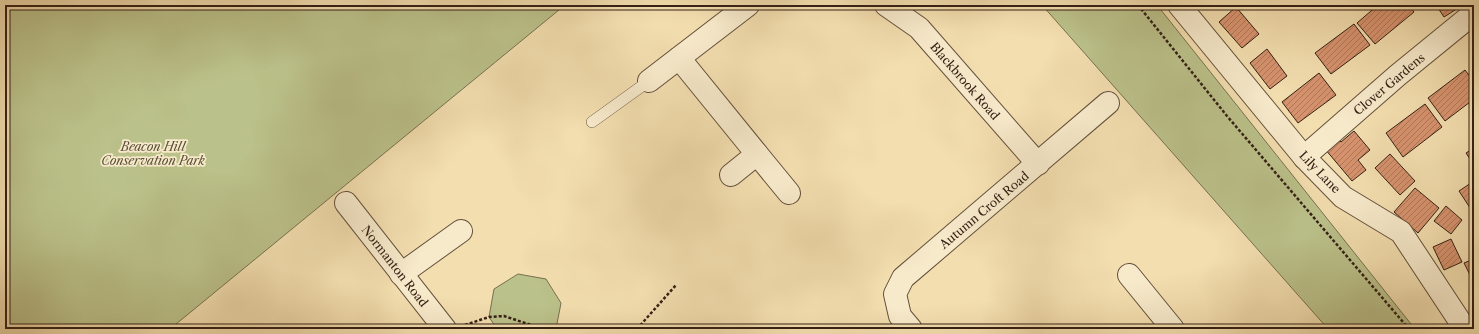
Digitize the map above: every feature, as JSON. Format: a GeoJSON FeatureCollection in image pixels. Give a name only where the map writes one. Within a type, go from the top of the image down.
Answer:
{"type":"FeatureCollection","features":[{"type":"Feature","properties":{"kind":"street","name":"Blackbrook Road"},"geometry":{"type":"LineString","coordinates":[[886,5],[919,28],[1038,164]]}},
{"type":"Feature","properties":{"kind":"street","name":"Lily Lane"},"geometry":{"type":"LineString","coordinates":[[1179,5],[1304,157],[1344,197],[1401,232],[1465,329]]}},
{"type":"Feature","properties":{"kind":"street"},"geometry":{"type":"LineString","coordinates":[[649,81],[743,6]]}},
{"type":"Feature","properties":{"kind":"street","name":"Clover Gardens"},"geometry":{"type":"LineString","coordinates":[[1304,157],[1398,75],[1474,13]]}},
{"type":"Feature","properties":{"kind":"street"},"geometry":{"type":"LineString","coordinates":[[679,58],[789,193]]}},
{"type":"Feature","properties":{"kind":"street","name":"Autumn Croft Road"},"geometry":{"type":"LineString","coordinates":[[911,329],[900,316],[895,294],[903,278],[1108,103]]}},
{"type":"Feature","properties":{"kind":"street"},"geometry":{"type":"LineString","coordinates":[[731,175],[757,154]]}},
{"type":"Feature","properties":{"kind":"street","name":"Normanton Road"},"geometry":{"type":"LineString","coordinates":[[346,203],[401,274],[454,328]]}},
{"type":"Feature","properties":{"kind":"street"},"geometry":{"type":"LineString","coordinates":[[401,274],[461,231]]}},
{"type":"Feature","properties":{"kind":"street"},"geometry":{"type":"LineString","coordinates":[[1129,275],[1173,329]]}},
{"type":"Feature","properties":{"kind":"lane"},"geometry":{"type":"LineString","coordinates":[[592,122],[649,81]]}},
{"type":"Feature","properties":{"kind":"path"},"geometry":{"type":"LineString","coordinates":[[1138,5],[1227,116],[1409,329]]}},
{"type":"Feature","properties":{"kind":"path"},"geometry":{"type":"LineString","coordinates":[[637,329],[676,285]]}},
{"type":"Feature","properties":{"kind":"path"},"geometry":{"type":"LineString","coordinates":[[454,328],[489,317],[504,316],[531,325],[531,329]]}},
{"type":"Feature","properties":{"kind":"green space","name":"Beacon Hill Conservation Park"},"geometry":{"type":"Polygon","coordinates":[[[5,5],[565,5],[170,329],[5,329],[5,5]]]}},
{"type":"Feature","properties":{"kind":"green space"},"geometry":{"type":"Polygon","coordinates":[[[1042,5],[1157,5],[1415,329],[1328,329],[1042,5]]]}},
{"type":"Feature","properties":{"kind":"green space"},"geometry":{"type":"Polygon","coordinates":[[[518,274],[546,279],[561,303],[556,329],[497,329],[489,317],[494,289],[518,274]]]}},
{"type":"Feature","properties":{"kind":"building"},"geometry":{"type":"Polygon","coordinates":[[[1378,5],[1409,5],[1414,12],[1375,44],[1357,23],[1378,5]]]}},
{"type":"Feature","properties":{"kind":"building"},"geometry":{"type":"Polygon","coordinates":[[[1436,5],[1463,5],[1444,17],[1436,5]]]}},
{"type":"Feature","properties":{"kind":"building"},"geometry":{"type":"Polygon","coordinates":[[[1236,7],[1259,34],[1242,48],[1219,22],[1236,7]]]}},
{"type":"Feature","properties":{"kind":"building"},"geometry":{"type":"Polygon","coordinates":[[[1354,24],[1370,45],[1331,74],[1315,53],[1354,24]]]}},
{"type":"Feature","properties":{"kind":"building"},"geometry":{"type":"Polygon","coordinates":[[[1267,49],[1287,76],[1270,89],[1250,63],[1267,49]]]}},
{"type":"Feature","properties":{"kind":"building"},"geometry":{"type":"Polygon","coordinates":[[[1465,70],[1474,82],[1474,99],[1445,121],[1428,98],[1465,70]]]}},
{"type":"Feature","properties":{"kind":"building"},"geometry":{"type":"Polygon","coordinates":[[[1319,73],[1336,95],[1298,123],[1282,102],[1319,73]]]}},
{"type":"Feature","properties":{"kind":"building"},"geometry":{"type":"Polygon","coordinates":[[[1425,104],[1442,127],[1403,157],[1386,133],[1425,104]]]}},
{"type":"Feature","properties":{"kind":"building"},"geometry":{"type":"Polygon","coordinates":[[[1354,131],[1370,150],[1358,160],[1366,170],[1352,181],[1325,149],[1337,138],[1341,142],[1354,131]]]}},
{"type":"Feature","properties":{"kind":"building"},"geometry":{"type":"Polygon","coordinates":[[[1474,148],[1474,165],[1466,153],[1474,148]]]}},
{"type":"Feature","properties":{"kind":"building"},"geometry":{"type":"Polygon","coordinates":[[[1390,154],[1415,181],[1400,195],[1375,168],[1390,154]]]}},
{"type":"Feature","properties":{"kind":"building"},"geometry":{"type":"Polygon","coordinates":[[[1474,181],[1474,214],[1459,191],[1474,181]]]}},
{"type":"Feature","properties":{"kind":"building"},"geometry":{"type":"Polygon","coordinates":[[[1415,188],[1439,208],[1418,233],[1394,212],[1415,188]]]}},
{"type":"Feature","properties":{"kind":"building"},"geometry":{"type":"Polygon","coordinates":[[[1446,206],[1462,220],[1451,234],[1434,221],[1446,206]]]}},
{"type":"Feature","properties":{"kind":"building"},"geometry":{"type":"Polygon","coordinates":[[[1451,239],[1462,262],[1444,270],[1433,247],[1451,239]]]}},
{"type":"Feature","properties":{"kind":"building"},"geometry":{"type":"Polygon","coordinates":[[[1474,259],[1474,283],[1464,263],[1474,259]]]}}]}
